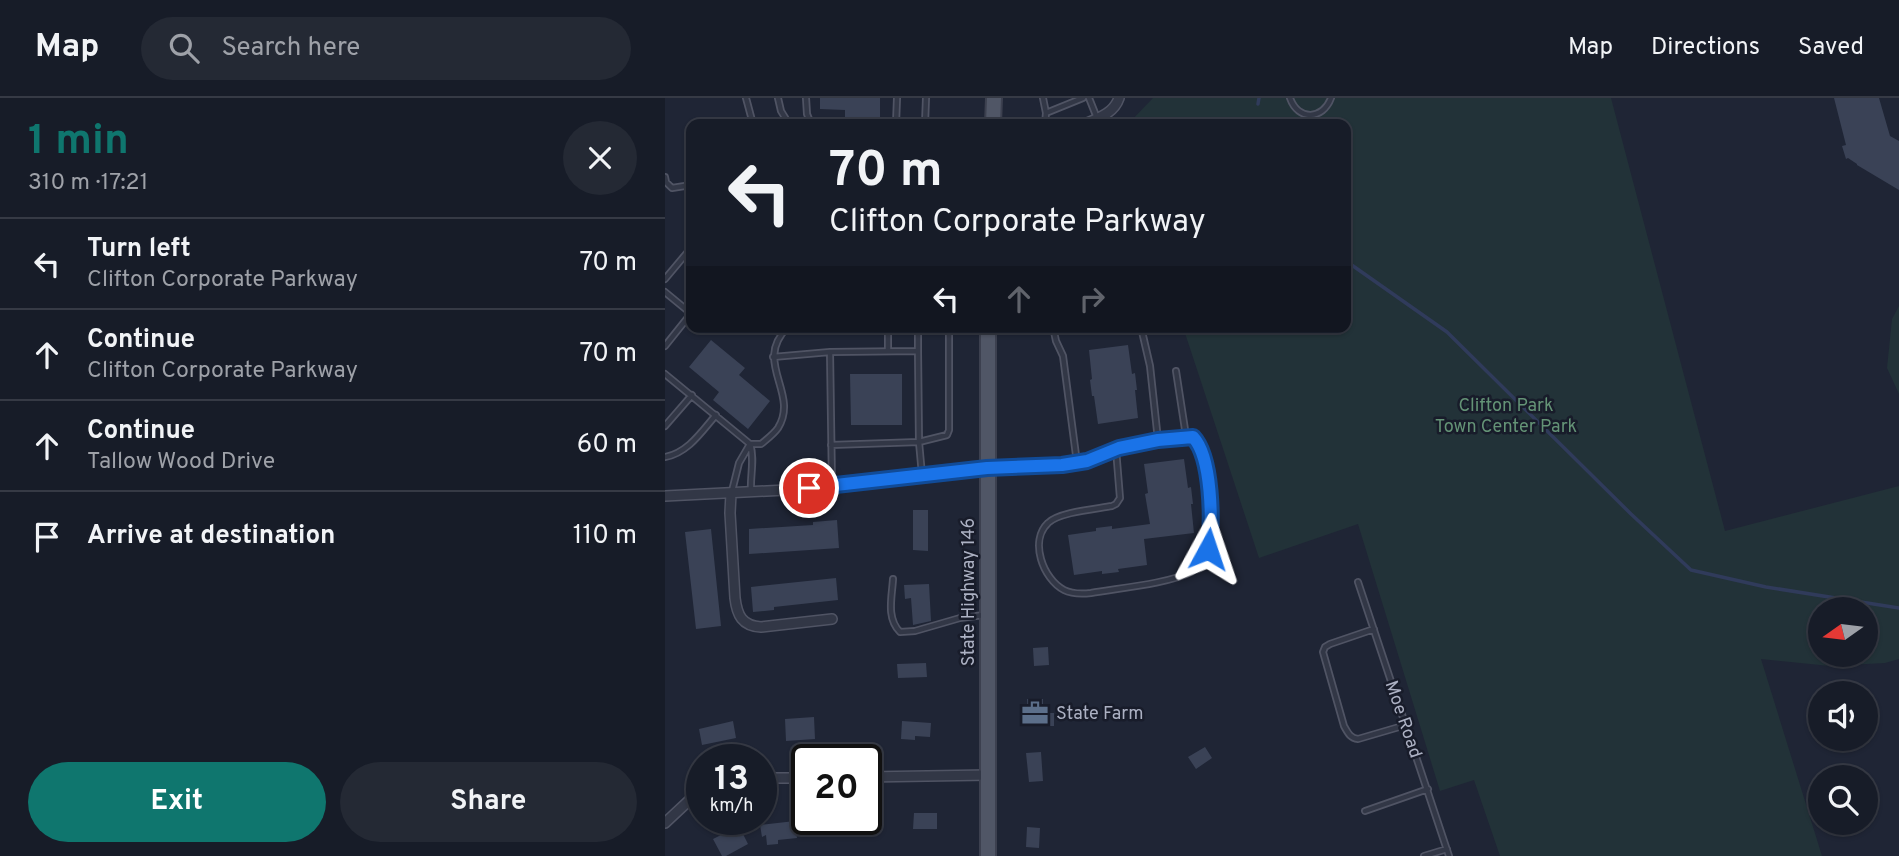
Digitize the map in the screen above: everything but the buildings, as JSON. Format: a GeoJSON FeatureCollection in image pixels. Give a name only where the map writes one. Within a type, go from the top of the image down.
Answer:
{"type":"FeatureCollection","features":[{"type":"Feature","properties":{"kind":"main road"},"geometry":{"type":"LineString","coordinates":[[991,119],[994,98]]}},
{"type":"Feature","properties":{"kind":"main road","name":"State Highway 146"},"geometry":{"type":"LineString","coordinates":[[988,333],[988,856]]}},
{"type":"Feature","properties":{"kind":"street"},"geometry":{"type":"LineString","coordinates":[[1098,118],[1107,114],[1118,103],[1119,98]]}},
{"type":"Feature","properties":{"kind":"street"},"geometry":{"type":"LineString","coordinates":[[665,496],[832,485],[987,468]]}},
{"type":"Feature","properties":{"kind":"street"},"geometry":{"type":"LineString","coordinates":[[731,493],[735,598],[741,619],[755,627],[832,619]]}},
{"type":"Feature","properties":{"kind":"street"},"geometry":{"type":"LineString","coordinates":[[882,776],[988,775]]}},
{"type":"Feature","properties":{"kind":"street"},"geometry":{"type":"LineString","coordinates":[[665,823],[686,803]]}},
{"type":"Feature","properties":{"kind":"lane"},"geometry":{"type":"LineString","coordinates":[[745,98],[751,119]]}},
{"type":"Feature","properties":{"kind":"lane"},"geometry":{"type":"LineString","coordinates":[[778,98],[786,119]]}},
{"type":"Feature","properties":{"kind":"lane"},"geometry":{"type":"LineString","coordinates":[[806,98],[809,119]]}},
{"type":"Feature","properties":{"kind":"lane"},"geometry":{"type":"LineString","coordinates":[[896,119],[897,98]]}},
{"type":"Feature","properties":{"kind":"lane"},"geometry":{"type":"LineString","coordinates":[[925,119],[926,98]]}},
{"type":"Feature","properties":{"kind":"lane"},"geometry":{"type":"LineString","coordinates":[[1043,98],[1045,119]]}},
{"type":"Feature","properties":{"kind":"lane"},"geometry":{"type":"LineString","coordinates":[[1046,113],[1083,98]]}},
{"type":"Feature","properties":{"kind":"lane"},"geometry":{"type":"LineString","coordinates":[[1089,98],[1098,118]]}},
{"type":"Feature","properties":{"kind":"lane"},"geometry":{"type":"LineString","coordinates":[[1290,98],[1296,109],[1308,115],[1321,112],[1331,98]]}},
{"type":"Feature","properties":{"kind":"lane"},"geometry":{"type":"LineString","coordinates":[[665,177],[672,188],[686,186]]}},
{"type":"Feature","properties":{"kind":"lane"},"geometry":{"type":"LineString","coordinates":[[665,279],[686,258]]}},
{"type":"Feature","properties":{"kind":"lane"},"geometry":{"type":"LineString","coordinates":[[665,292],[686,309]]}},
{"type":"Feature","properties":{"kind":"lane"},"geometry":{"type":"LineString","coordinates":[[665,346],[686,320]]}},
{"type":"Feature","properties":{"kind":"lane"},"geometry":{"type":"LineString","coordinates":[[665,332],[672,338]]}},
{"type":"Feature","properties":{"kind":"lane"},"geometry":{"type":"LineString","coordinates":[[665,375],[750,443],[761,444],[777,430],[783,416],[784,402],[773,357],[778,339],[783,333]]}},
{"type":"Feature","properties":{"kind":"lane"},"geometry":{"type":"LineString","coordinates":[[888,333],[888,351]]}},
{"type":"Feature","properties":{"kind":"lane"},"geometry":{"type":"LineString","coordinates":[[918,333],[922,476]]}},
{"type":"Feature","properties":{"kind":"lane"},"geometry":{"type":"LineString","coordinates":[[831,445],[919,442],[945,436],[949,430],[949,333]]}},
{"type":"Feature","properties":{"kind":"lane"},"geometry":{"type":"LineString","coordinates":[[1054,333],[1063,356],[1077,463]]}},
{"type":"Feature","properties":{"kind":"lane"},"geometry":{"type":"LineString","coordinates":[[1142,333],[1150,366],[1158,440]]}},
{"type":"Feature","properties":{"kind":"lane"},"geometry":{"type":"LineString","coordinates":[[773,357],[830,352],[918,351]]}},
{"type":"Feature","properties":{"kind":"lane"},"geometry":{"type":"LineString","coordinates":[[830,352],[832,485]]}},
{"type":"Feature","properties":{"kind":"lane"},"geometry":{"type":"LineString","coordinates":[[1176,371],[1186,436]]}},
{"type":"Feature","properties":{"kind":"lane"},"geometry":{"type":"LineString","coordinates":[[665,426],[692,395]]}},
{"type":"Feature","properties":{"kind":"lane"},"geometry":{"type":"LineString","coordinates":[[665,457],[672,456],[688,446],[716,415]]}},
{"type":"Feature","properties":{"kind":"lane"},"geometry":{"type":"LineString","coordinates":[[987,468],[1077,463],[1116,449],[1158,440],[1193,437],[1198,441],[1205,466],[1210,492],[1212,531],[1208,549],[1192,572],[1166,580],[1080,594],[1063,590],[1053,581],[1042,563],[1039,546],[1042,531],[1056,517],[1112,506],[1118,502],[1120,493],[1116,449]]}},
{"type":"Feature","properties":{"kind":"lane"},"geometry":{"type":"LineString","coordinates":[[750,443],[753,460],[751,492]]}},
{"type":"Feature","properties":{"kind":"lane"},"geometry":{"type":"LineString","coordinates":[[731,493],[739,463],[750,443]]}},
{"type":"Feature","properties":{"kind":"lane"},"geometry":{"type":"LineString","coordinates":[[893,579],[891,614],[896,628],[901,632],[915,631],[960,618],[987,615]]}},
{"type":"Feature","properties":{"kind":"lane","name":"Moe Road"},"geometry":{"type":"LineString","coordinates":[[1358,582],[1449,856]]}},
{"type":"Feature","properties":{"kind":"lane"},"geometry":{"type":"LineString","coordinates":[[1374,629],[1330,644],[1323,652],[1344,726],[1348,734],[1358,739],[1406,725]]}},
{"type":"Feature","properties":{"kind":"lane"},"geometry":{"type":"LineString","coordinates":[[1365,811],[1428,789]]}},
{"type":"Feature","properties":{"kind":"lane"},"geometry":{"type":"LineString","coordinates":[[1424,856],[1447,849]]}},
{"type":"Feature","properties":{"kind":"green space","name":"Clifton Park Town Center Park"},"geometry":{"type":"Polygon","coordinates":[[[1153,98],[1611,98],[1725,531],[1899,486],[1899,659],[1878,663],[1878,597],[1808,597],[1808,664],[1761,659],[1808,811],[1808,835],[1815,835],[1822,856],[1500,856],[1474,780],[1440,791],[1358,524],[1259,558],[1185,333],[1351,333],[1351,119],[1133,119],[1153,98]]]}},
{"type":"Feature","properties":{"kind":"green space"},"geometry":{"type":"Polygon","coordinates":[[[1899,306],[1899,394],[1887,368],[1892,319],[1899,306]]]}},
{"type":"Feature","properties":{"kind":"waterway"},"geometry":{"type":"LineString","coordinates":[[1258,104],[1259,98]]}},
{"type":"Feature","properties":{"kind":"waterway"},"geometry":{"type":"LineString","coordinates":[[1351,265],[1447,332],[1691,570],[1766,587],[1899,608]]}},
{"type":"Feature","properties":{"kind":"place","name":"State Farm"},"geometry":{"type":"Point","coordinates":[1035,713]}},
{"type":"Feature","properties":{"kind":"route"},"geometry":{"type":"LineString","coordinates":[[809,488],[964,470],[1062,465],[1087,461],[1119,448],[1158,440],[1193,437],[1201,449],[1210,492],[1212,531],[1208,549]]}}]}
